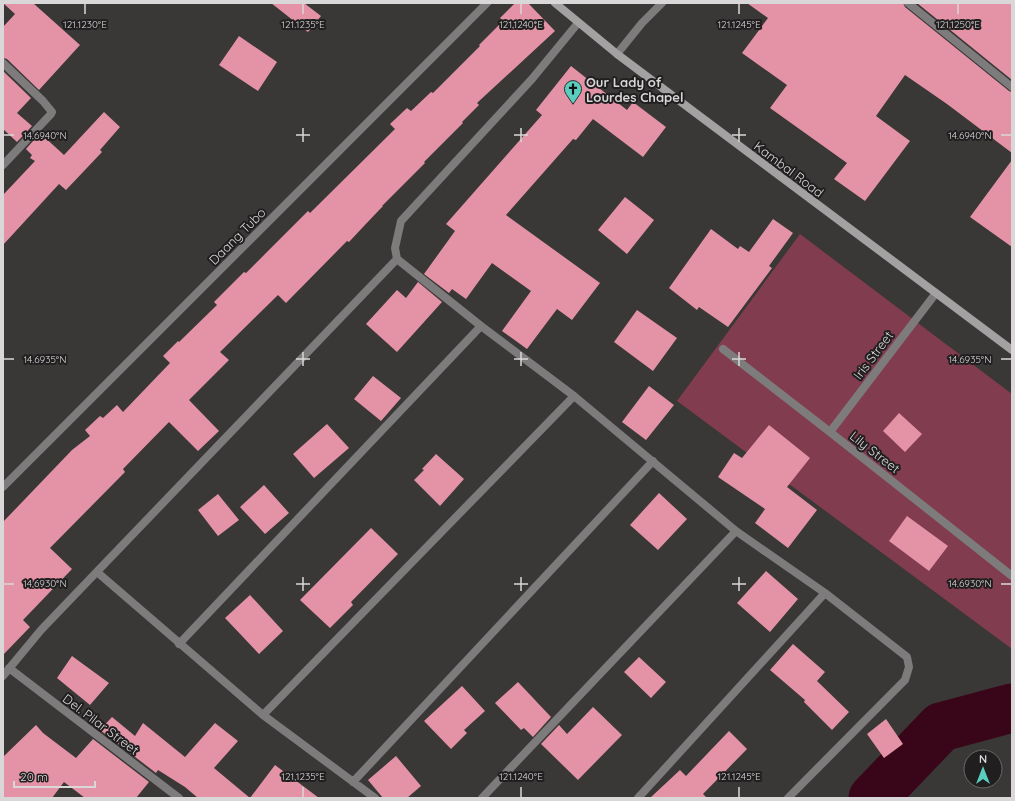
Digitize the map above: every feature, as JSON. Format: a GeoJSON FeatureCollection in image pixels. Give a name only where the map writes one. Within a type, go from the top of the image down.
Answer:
{"type":"FeatureCollection","features":[{"type":"Feature","properties":{"kind":"main road","name":"Kambal Road"},"geometry":{"type":"LineString","coordinates":[[555,3],[617,54],[1012,350]]}},
{"type":"Feature","properties":{"kind":"street","name":"Daang Tubo"},"geometry":{"type":"LineString","coordinates":[[3,487],[487,3]]}},
{"type":"Feature","properties":{"kind":"street"},"geometry":{"type":"LineString","coordinates":[[617,54],[642,23],[662,3]]}},
{"type":"Feature","properties":{"kind":"street"},"geometry":{"type":"LineString","coordinates":[[908,3],[1012,87]]}},
{"type":"Feature","properties":{"kind":"street"},"geometry":{"type":"LineString","coordinates":[[578,22],[532,79],[401,221],[395,248],[397,259],[481,326],[574,396],[736,531],[825,593],[906,657],[909,667],[905,680],[788,798]]}},
{"type":"Feature","properties":{"kind":"street"},"geometry":{"type":"LineString","coordinates":[[3,64],[43,101],[52,112],[3,165]]}},
{"type":"Feature","properties":{"kind":"street"},"geometry":{"type":"LineString","coordinates":[[3,676],[41,630],[397,259]]}},
{"type":"Feature","properties":{"kind":"street","name":"Iris Street"},"geometry":{"type":"LineString","coordinates":[[830,432],[936,293]]}},
{"type":"Feature","properties":{"kind":"street"},"geometry":{"type":"LineString","coordinates":[[179,644],[481,326]]}},
{"type":"Feature","properties":{"kind":"street","name":"Lily Street"},"geometry":{"type":"LineString","coordinates":[[723,349],[1012,576]]}},
{"type":"Feature","properties":{"kind":"street"},"geometry":{"type":"LineString","coordinates":[[263,714],[574,396]]}},
{"type":"Feature","properties":{"kind":"street"},"geometry":{"type":"LineString","coordinates":[[353,782],[653,461]]}},
{"type":"Feature","properties":{"kind":"street"},"geometry":{"type":"LineString","coordinates":[[482,798],[736,531]]}},
{"type":"Feature","properties":{"kind":"street"},"geometry":{"type":"LineString","coordinates":[[97,572],[179,644],[263,714],[375,798]]}},
{"type":"Feature","properties":{"kind":"street"},"geometry":{"type":"LineString","coordinates":[[638,798],[825,593]]}},
{"type":"Feature","properties":{"kind":"street","name":"Del. Pilar Street"},"geometry":{"type":"LineString","coordinates":[[9,668],[179,798]]}},
{"type":"Feature","properties":{"kind":"shaded area"},"geometry":{"type":"Polygon","coordinates":[[[800,234],[1012,394],[1012,649],[677,401],[800,234]]]}},
{"type":"Feature","properties":{"kind":"building"},"geometry":{"type":"Polygon","coordinates":[[[3,3],[33,3],[80,45],[39,90],[7,59],[3,58],[3,27],[15,14],[3,3]]]}},
{"type":"Feature","properties":{"kind":"building"},"geometry":{"type":"Polygon","coordinates":[[[271,3],[304,3],[321,16],[308,32],[271,3]]]}},
{"type":"Feature","properties":{"kind":"building"},"geometry":{"type":"Polygon","coordinates":[[[515,3],[528,3],[555,31],[477,103],[479,105],[424,162],[425,163],[349,242],[347,241],[286,303],[278,295],[220,352],[229,360],[189,400],[219,431],[198,451],[169,422],[123,469],[125,472],[50,548],[72,569],[23,620],[30,627],[3,655],[3,522],[72,450],[90,436],[85,430],[100,416],[103,418],[117,405],[123,412],[170,363],[163,356],[217,305],[214,302],[244,272],[246,273],[308,211],[310,213],[395,129],[390,124],[407,108],[411,111],[431,92],[433,93],[503,21],[500,18],[515,3]]]}},
{"type":"Feature","properties":{"kind":"building"},"geometry":{"type":"Polygon","coordinates":[[[747,3],[903,3],[905,7],[1012,92],[1012,153],[947,104],[905,75],[876,116],[910,141],[865,201],[834,179],[847,163],[770,108],[787,85],[742,53],[768,18],[747,3]]]}},
{"type":"Feature","properties":{"kind":"building"},"geometry":{"type":"Polygon","coordinates":[[[917,3],[1012,3],[1012,80],[917,3]]]}},
{"type":"Feature","properties":{"kind":"building"},"geometry":{"type":"Polygon","coordinates":[[[239,36],[277,62],[258,91],[219,65],[239,36]]]}},
{"type":"Feature","properties":{"kind":"building"},"geometry":{"type":"Polygon","coordinates":[[[571,66],[627,110],[633,102],[666,127],[643,157],[593,119],[576,140],[573,139],[506,215],[600,283],[572,320],[557,309],[527,349],[502,331],[531,291],[492,263],[466,299],[452,289],[449,293],[424,274],[455,231],[446,224],[542,115],[536,110],[571,66]]]}},
{"type":"Feature","properties":{"kind":"building"},"geometry":{"type":"Polygon","coordinates":[[[3,71],[31,98],[17,113],[32,126],[17,142],[3,129],[3,71]]]}},
{"type":"Feature","properties":{"kind":"building"},"geometry":{"type":"Polygon","coordinates":[[[104,112],[120,127],[100,150],[102,152],[66,190],[59,184],[3,245],[3,195],[35,161],[30,158],[32,155],[26,149],[40,133],[64,155],[104,112]]]}},
{"type":"Feature","properties":{"kind":"building"},"geometry":{"type":"Polygon","coordinates":[[[1012,160],[1012,247],[970,217],[1012,160]]]}},
{"type":"Feature","properties":{"kind":"building"},"geometry":{"type":"Polygon","coordinates":[[[625,197],[654,220],[627,254],[598,230],[625,197]]]}},
{"type":"Feature","properties":{"kind":"building"},"geometry":{"type":"Polygon","coordinates":[[[773,219],[793,233],[769,266],[772,268],[728,327],[699,307],[697,310],[669,288],[711,229],[738,249],[740,246],[749,252],[773,219]]]}},
{"type":"Feature","properties":{"kind":"building"},"geometry":{"type":"Polygon","coordinates":[[[418,282],[442,302],[397,352],[366,324],[397,290],[406,298],[418,282]]]}},
{"type":"Feature","properties":{"kind":"building"},"geometry":{"type":"Polygon","coordinates":[[[637,310],[677,338],[653,371],[614,342],[637,310]]]}},
{"type":"Feature","properties":{"kind":"building"},"geometry":{"type":"Polygon","coordinates":[[[373,376],[401,398],[381,421],[354,399],[373,376]]]}},
{"type":"Feature","properties":{"kind":"building"},"geometry":{"type":"Polygon","coordinates":[[[649,386],[674,405],[646,440],[622,422],[649,386]]]}},
{"type":"Feature","properties":{"kind":"building"},"geometry":{"type":"Polygon","coordinates":[[[899,413],[922,434],[905,452],[883,431],[899,413]]]}},
{"type":"Feature","properties":{"kind":"building"},"geometry":{"type":"Polygon","coordinates":[[[327,424],[349,448],[314,478],[293,454],[327,424]]]}},
{"type":"Feature","properties":{"kind":"building"},"geometry":{"type":"Polygon","coordinates":[[[769,425],[810,458],[787,487],[817,510],[788,548],[755,523],[765,509],[718,477],[734,453],[742,458],[769,425]]]}},
{"type":"Feature","properties":{"kind":"building"},"geometry":{"type":"Polygon","coordinates":[[[436,454],[464,479],[440,506],[414,480],[436,454]]]}},
{"type":"Feature","properties":{"kind":"building"},"geometry":{"type":"Polygon","coordinates":[[[264,485],[289,513],[265,534],[240,507],[264,485]]]}},
{"type":"Feature","properties":{"kind":"building"},"geometry":{"type":"Polygon","coordinates":[[[659,493],[687,519],[658,550],[630,525],[659,493]]]}},
{"type":"Feature","properties":{"kind":"building"},"geometry":{"type":"Polygon","coordinates":[[[218,494],[239,520],[218,536],[198,510],[218,494]]]}},
{"type":"Feature","properties":{"kind":"building"},"geometry":{"type":"Polygon","coordinates":[[[907,516],[948,546],[929,571],[889,541],[907,516]]]}},
{"type":"Feature","properties":{"kind":"building"},"geometry":{"type":"Polygon","coordinates":[[[371,528],[398,554],[351,602],[353,605],[330,628],[300,600],[371,528]]]}},
{"type":"Feature","properties":{"kind":"building"},"geometry":{"type":"Polygon","coordinates":[[[766,571],[798,599],[770,632],[737,603],[766,571]]]}},
{"type":"Feature","properties":{"kind":"building"},"geometry":{"type":"Polygon","coordinates":[[[250,595],[283,631],[259,654],[225,618],[250,595]]]}},
{"type":"Feature","properties":{"kind":"building"},"geometry":{"type":"Polygon","coordinates":[[[793,644],[825,672],[817,681],[849,712],[832,730],[804,702],[805,700],[770,670],[793,644]]]}},
{"type":"Feature","properties":{"kind":"building"},"geometry":{"type":"Polygon","coordinates":[[[72,656],[109,683],[90,705],[57,678],[72,656]]]}},
{"type":"Feature","properties":{"kind":"building"},"geometry":{"type":"Polygon","coordinates":[[[639,657],[666,682],[651,698],[624,672],[639,657]]]}},
{"type":"Feature","properties":{"kind":"building"},"geometry":{"type":"Polygon","coordinates":[[[518,682],[551,717],[533,737],[524,728],[521,730],[495,703],[518,682]]]}},
{"type":"Feature","properties":{"kind":"building"},"geometry":{"type":"Polygon","coordinates":[[[462,686],[485,711],[464,730],[467,733],[451,749],[424,721],[462,686]]]}},
{"type":"Feature","properties":{"kind":"building"},"geometry":{"type":"Polygon","coordinates":[[[593,707],[622,735],[578,780],[541,744],[559,725],[567,734],[593,707]]]}},
{"type":"Feature","properties":{"kind":"building"},"geometry":{"type":"Polygon","coordinates":[[[112,717],[135,736],[143,723],[185,757],[215,723],[238,741],[214,768],[250,798],[198,798],[185,787],[158,770],[156,773],[100,730],[112,717]]]}},
{"type":"Feature","properties":{"kind":"building"},"geometry":{"type":"Polygon","coordinates":[[[886,719],[903,744],[884,758],[867,734],[886,719]]]}},
{"type":"Feature","properties":{"kind":"building"},"geometry":{"type":"Polygon","coordinates":[[[36,725],[43,733],[76,758],[93,739],[149,782],[136,798],[85,798],[64,782],[52,798],[3,798],[3,757],[36,725]]]}},
{"type":"Feature","properties":{"kind":"building"},"geometry":{"type":"Polygon","coordinates":[[[729,731],[747,749],[703,794],[707,798],[650,798],[680,770],[686,776],[729,731]]]}},
{"type":"Feature","properties":{"kind":"building"},"geometry":{"type":"Polygon","coordinates":[[[396,756],[421,786],[407,798],[383,798],[368,780],[396,756]]]}},
{"type":"Feature","properties":{"kind":"building"},"geometry":{"type":"Polygon","coordinates":[[[275,765],[319,798],[250,798],[275,765]]]}},
{"type":"Feature","properties":{"kind":"waterway"},"geometry":{"type":"LineString","coordinates":[[873,798],[941,727],[1012,708]]}},
{"type":"Feature","properties":{"kind":"place","name":"Our Lady of Lourdes Chapel"},"geometry":{"type":"Point","coordinates":[573,104]}}]}
